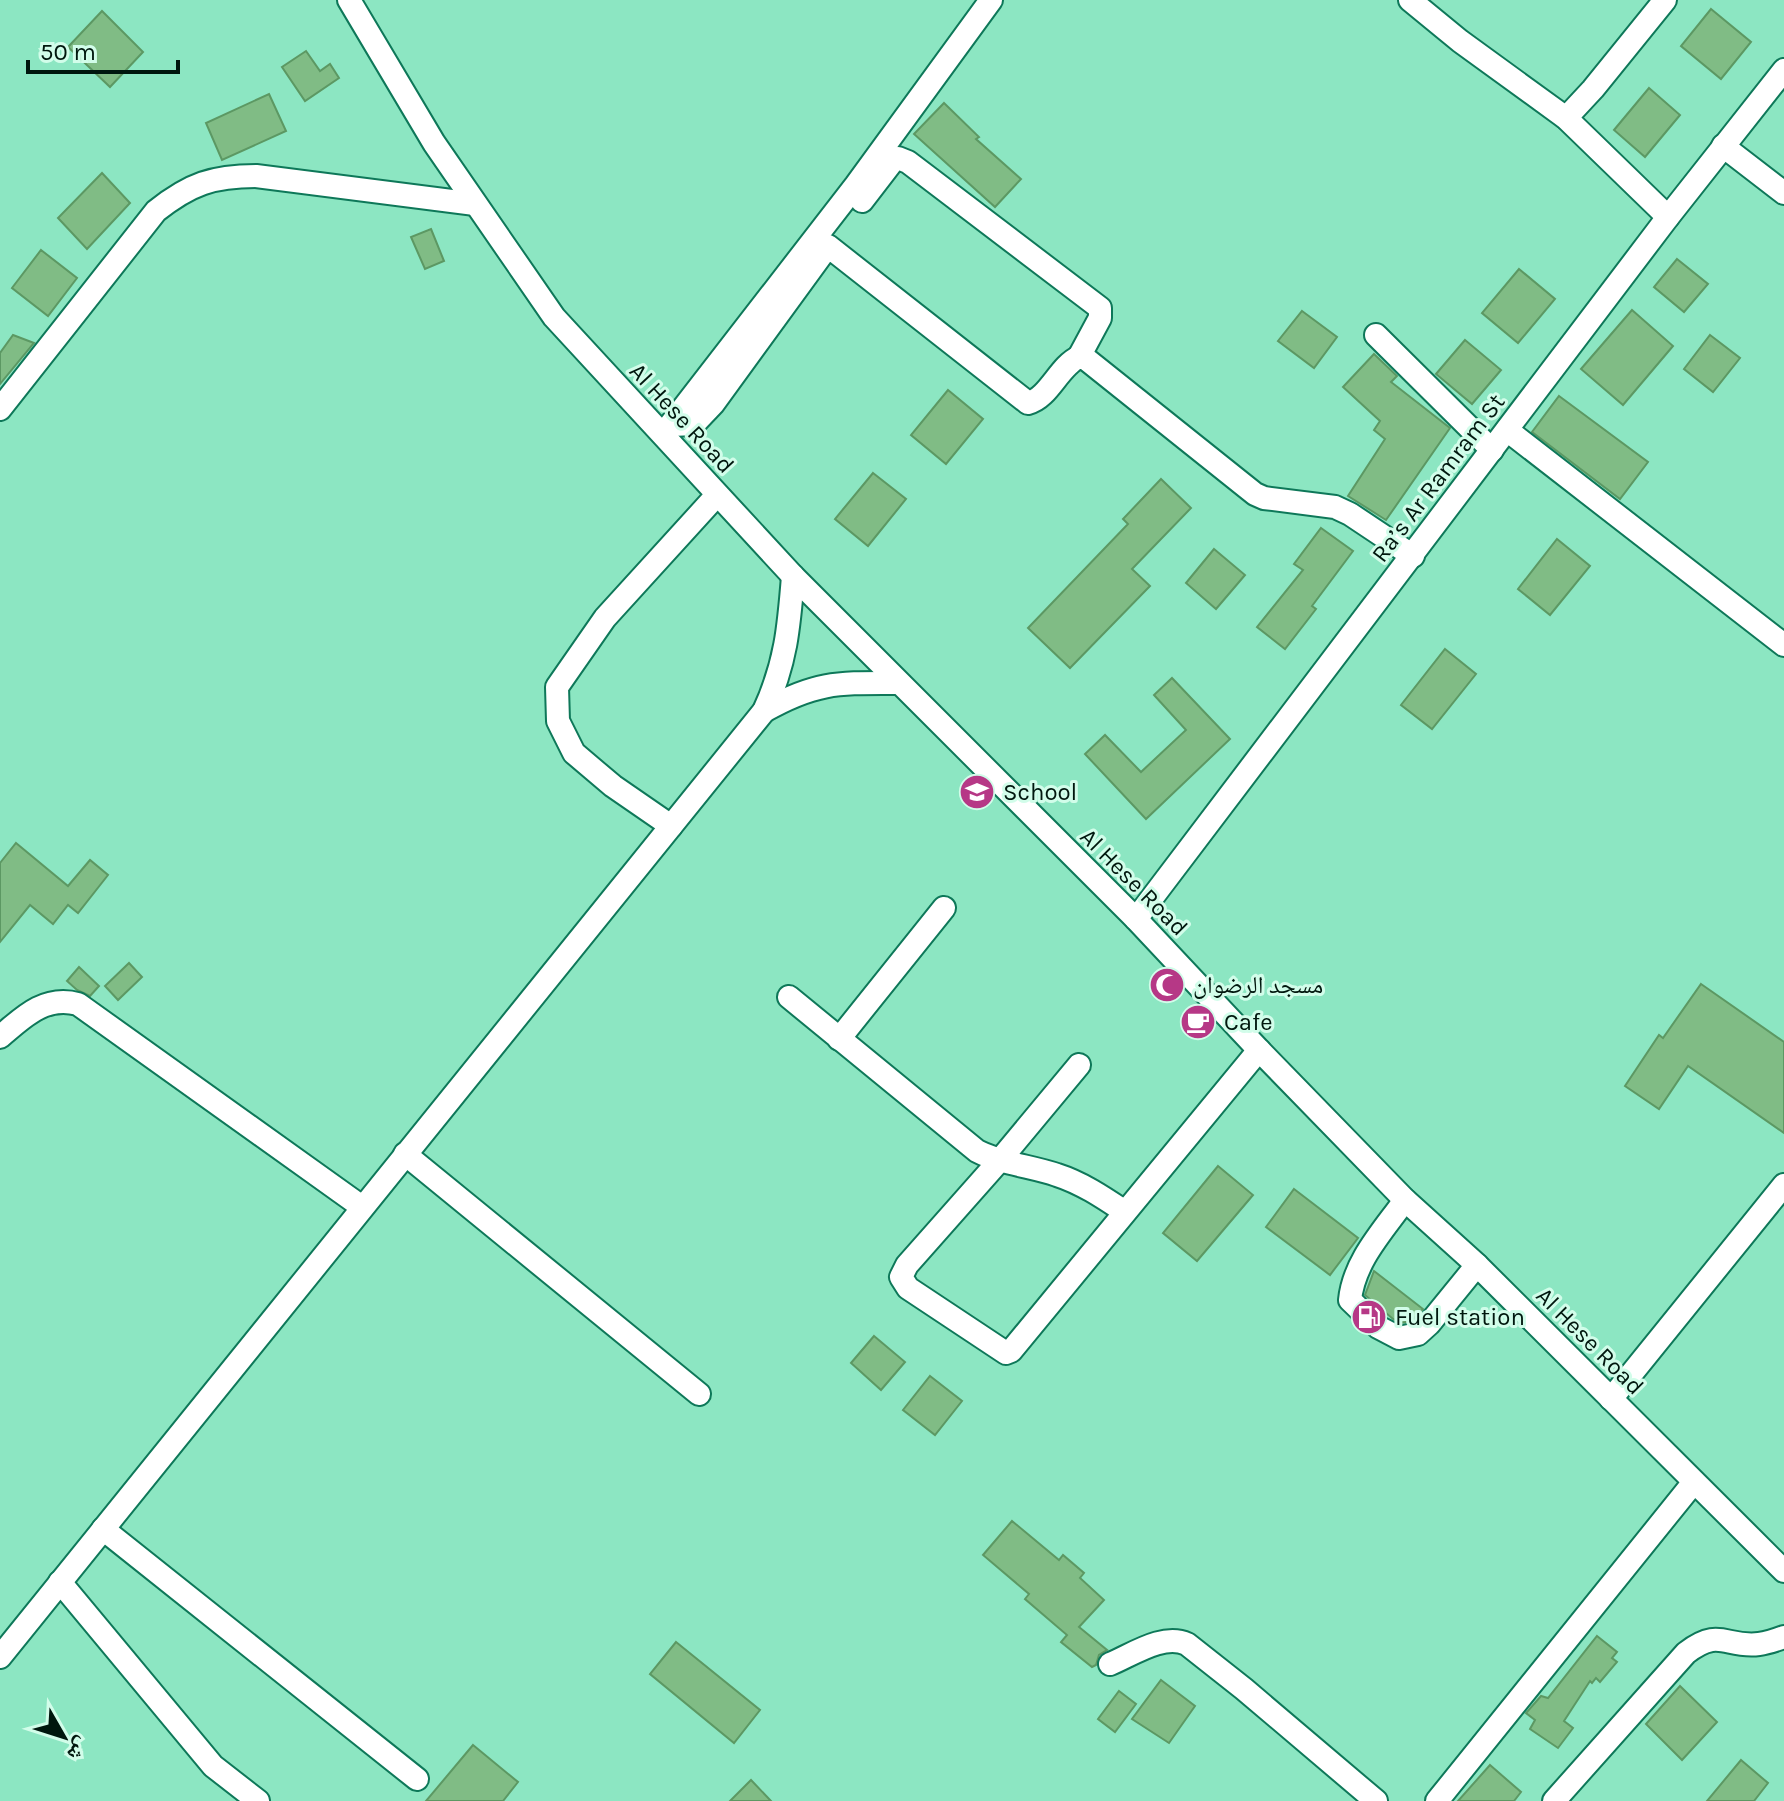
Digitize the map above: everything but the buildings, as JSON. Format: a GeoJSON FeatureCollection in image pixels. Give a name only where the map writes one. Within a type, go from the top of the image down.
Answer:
{"type":"FeatureCollection","features":[{"type":"Feature","properties":{"kind":"street","name":"Al Hese Road"},"geometry":{"type":"LineString","coordinates":[[349,0],[434,143],[554,317],[667,430],[717,495],[793,576],[1136,919],[1405,1200],[1477,1265],[1784,1571]]}},
{"type":"Feature","properties":{"kind":"street"},"geometry":{"type":"LineString","coordinates":[[667,430],[694,424],[713,404],[828,246],[862,189],[991,0]]}},
{"type":"Feature","properties":{"kind":"street"},"geometry":{"type":"LineString","coordinates":[[1410,0],[1460,41],[1566,118],[1668,217]]}},
{"type":"Feature","properties":{"kind":"street"},"geometry":{"type":"LineString","coordinates":[[1566,118],[1665,0]]}},
{"type":"Feature","properties":{"kind":"street","name":"Ra’s Ar Ramram St"},"geometry":{"type":"LineString","coordinates":[[1136,919],[1668,217],[1784,70]]}},
{"type":"Feature","properties":{"kind":"street"},"geometry":{"type":"LineString","coordinates":[[1723,146],[1784,193]]}},
{"type":"Feature","properties":{"kind":"street"},"geometry":{"type":"LineString","coordinates":[[667,430],[862,189],[892,162],[903,158],[1083,293],[1100,308],[1100,318],[1079,357],[1071,361],[1036,400],[1028,403],[828,246]]}},
{"type":"Feature","properties":{"kind":"street"},"geometry":{"type":"LineString","coordinates":[[0,409],[156,211],[178,194],[202,182],[229,176],[256,176],[475,204]]}},
{"type":"Feature","properties":{"kind":"street"},"geometry":{"type":"LineString","coordinates":[[1376,335],[1492,450]]}},
{"type":"Feature","properties":{"kind":"street"},"geometry":{"type":"LineString","coordinates":[[1079,357],[1086,359],[1255,494],[1264,498],[1335,507],[1413,556]]}},
{"type":"Feature","properties":{"kind":"street"},"geometry":{"type":"LineString","coordinates":[[1507,430],[1784,645]]}},
{"type":"Feature","properties":{"kind":"street"},"geometry":{"type":"LineString","coordinates":[[671,826],[613,786],[574,753],[558,721],[557,687],[605,618],[717,495]]}},
{"type":"Feature","properties":{"kind":"street"},"geometry":{"type":"LineString","coordinates":[[0,1657],[764,711],[778,681],[787,648],[793,576]]}},
{"type":"Feature","properties":{"kind":"street"},"geometry":{"type":"LineString","coordinates":[[764,711],[813,687],[842,683],[898,683]]}},
{"type":"Feature","properties":{"kind":"street"},"geometry":{"type":"LineString","coordinates":[[839,1039],[944,908]]}},
{"type":"Feature","properties":{"kind":"street"},"geometry":{"type":"LineString","coordinates":[[789,997],[977,1151],[1059,1175],[1125,1212]]}},
{"type":"Feature","properties":{"kind":"street"},"geometry":{"type":"LineString","coordinates":[[0,1037],[30,1011],[65,1001],[78,1004],[362,1207]]}},
{"type":"Feature","properties":{"kind":"street"},"geometry":{"type":"LineString","coordinates":[[1079,1065],[907,1265],[901,1277],[908,1288],[1006,1353],[1011,1351],[1259,1050]]}},
{"type":"Feature","properties":{"kind":"street"},"geometry":{"type":"LineString","coordinates":[[405,1154],[699,1394]]}},
{"type":"Feature","properties":{"kind":"street"},"geometry":{"type":"LineString","coordinates":[[1611,1399],[1784,1185]]}},
{"type":"Feature","properties":{"kind":"street"},"geometry":{"type":"LineString","coordinates":[[1405,1200],[1363,1258],[1352,1286],[1350,1300],[1378,1327],[1399,1338],[1418,1334],[1477,1265]]}},
{"type":"Feature","properties":{"kind":"street"},"geometry":{"type":"LineString","coordinates":[[1437,1801],[1694,1482]]}},
{"type":"Feature","properties":{"kind":"street"},"geometry":{"type":"LineString","coordinates":[[103,1529],[417,1779]]}},
{"type":"Feature","properties":{"kind":"street"},"geometry":{"type":"LineString","coordinates":[[60,1582],[213,1766],[258,1801]]}},
{"type":"Feature","properties":{"kind":"street"},"geometry":{"type":"LineString","coordinates":[[1554,1801],[1686,1653],[1701,1641],[1718,1639],[1757,1644],[1784,1637]]}},
{"type":"Feature","properties":{"kind":"street"},"geometry":{"type":"LineString","coordinates":[[1110,1664],[1164,1641],[1177,1640],[1187,1644],[1376,1801]]}},
{"type":"Feature","properties":{"kind":"place","name":"School"},"geometry":{"type":"Point","coordinates":[977,792]}},
{"type":"Feature","properties":{"kind":"place","name":"مسجد الرضوان"},"geometry":{"type":"Point","coordinates":[1167,985]}},
{"type":"Feature","properties":{"kind":"place","name":"Cafe"},"geometry":{"type":"Point","coordinates":[1198,1022]}},
{"type":"Feature","properties":{"kind":"place","name":"Fuel station"},"geometry":{"type":"Point","coordinates":[1369,1317]}}]}
